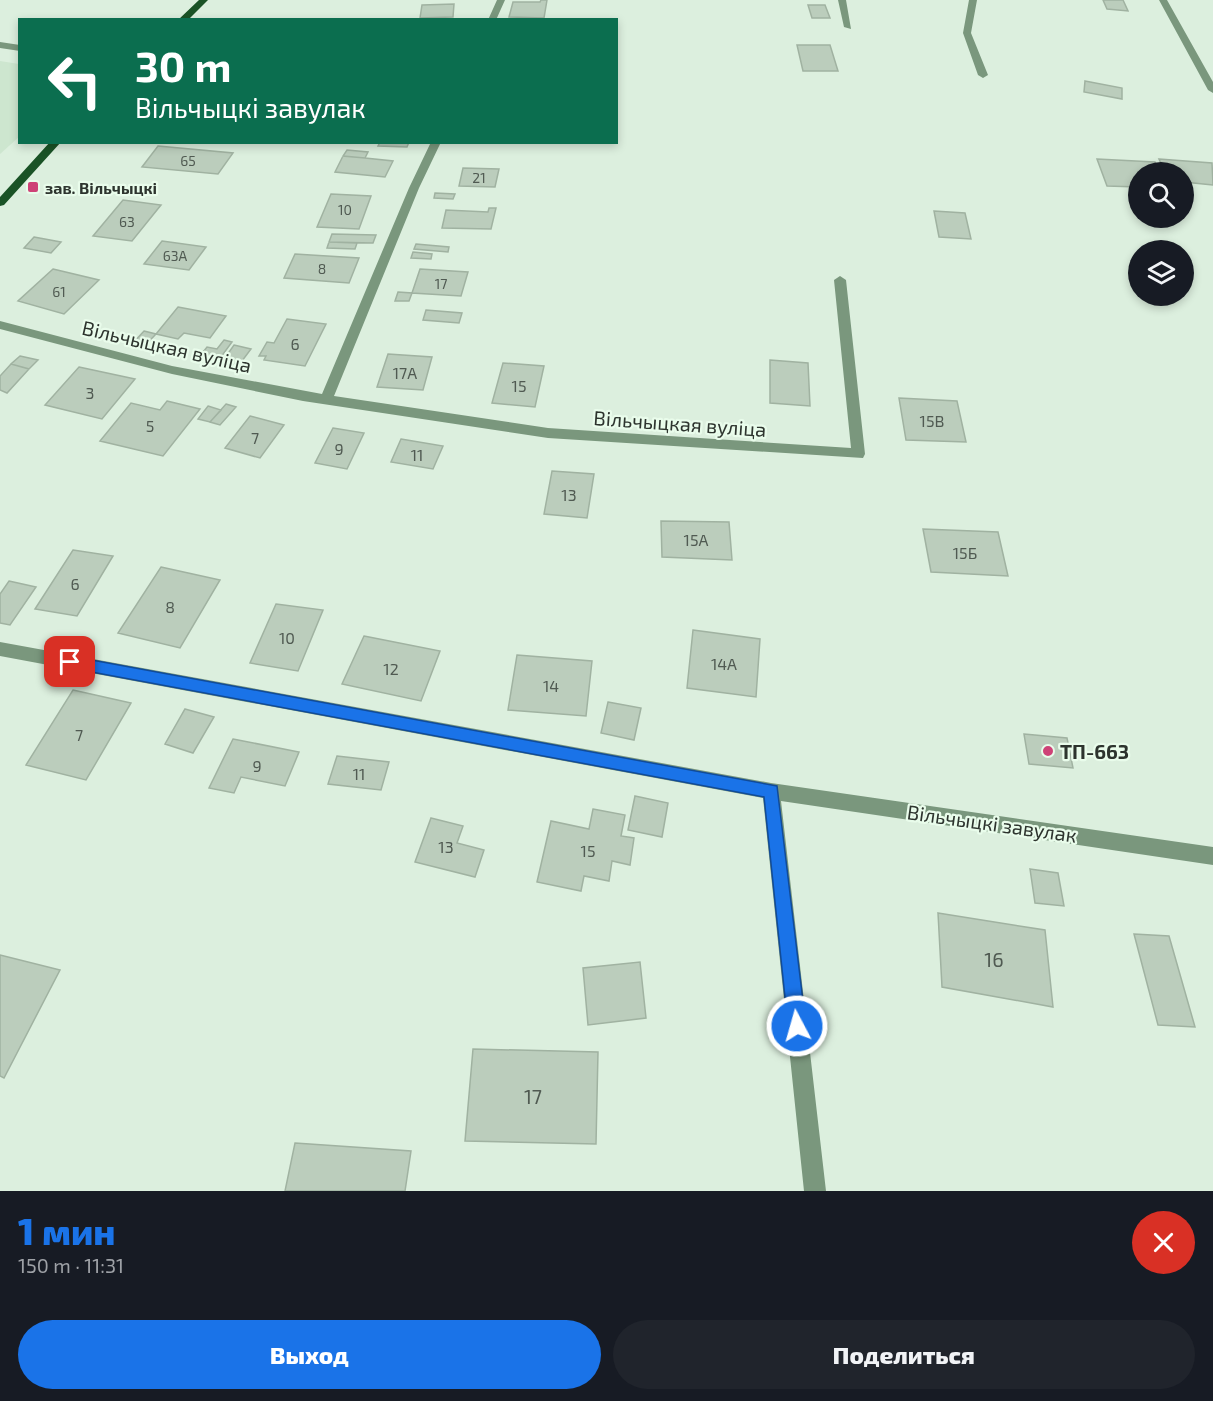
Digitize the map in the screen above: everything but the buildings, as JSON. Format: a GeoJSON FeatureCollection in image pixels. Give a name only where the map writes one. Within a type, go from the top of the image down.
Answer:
{"type":"FeatureCollection","features":[{"type":"Feature","properties":{"kind":"main road"},"geometry":{"type":"LineString","coordinates":[[184,18],[204,0]]}},
{"type":"Feature","properties":{"kind":"main road"},"geometry":{"type":"LineString","coordinates":[[0,202],[54,144]]}},
{"type":"Feature","properties":{"kind":"street"},"geometry":{"type":"LineString","coordinates":[[493,18],[501,0]]}},
{"type":"Feature","properties":{"kind":"street"},"geometry":{"type":"LineString","coordinates":[[842,0],[848,27]]}},
{"type":"Feature","properties":{"kind":"street"},"geometry":{"type":"LineString","coordinates":[[974,0],[967,33],[983,75]]}},
{"type":"Feature","properties":{"kind":"street"},"geometry":{"type":"LineString","coordinates":[[1163,0],[1213,90]]}},
{"type":"Feature","properties":{"kind":"street"},"geometry":{"type":"LineString","coordinates":[[0,45],[18,48]]}},
{"type":"Feature","properties":{"kind":"street"},"geometry":{"type":"LineString","coordinates":[[326,400],[414,188],[435,144]]}},
{"type":"Feature","properties":{"kind":"street","name":"Вільчыцкая вуліца"},"geometry":{"type":"LineString","coordinates":[[0,325],[172,370],[326,400],[548,433],[858,454],[840,280]]}},
{"type":"Feature","properties":{"kind":"street","name":"Вільчыцкі завулак"},"geometry":{"type":"LineString","coordinates":[[0,649],[771,791],[1213,856]]}},
{"type":"Feature","properties":{"kind":"street"},"geometry":{"type":"LineString","coordinates":[[771,791],[815,1191]]}},
{"type":"Feature","properties":{"kind":"shaded area"},"geometry":{"type":"Polygon","coordinates":[[[0,61],[18,64],[18,138],[0,154],[0,61]]]}},
{"type":"Feature","properties":{"kind":"place","name":"зав. Вільчыцкі"},"geometry":{"type":"Point","coordinates":[33,187]}},
{"type":"Feature","properties":{"kind":"place","name":"ТП-663"},"geometry":{"type":"Point","coordinates":[1048,751]}},
{"type":"Feature","properties":{"kind":"route"},"geometry":{"type":"LineString","coordinates":[[70,662],[771,791],[797,1026]]}}]}
